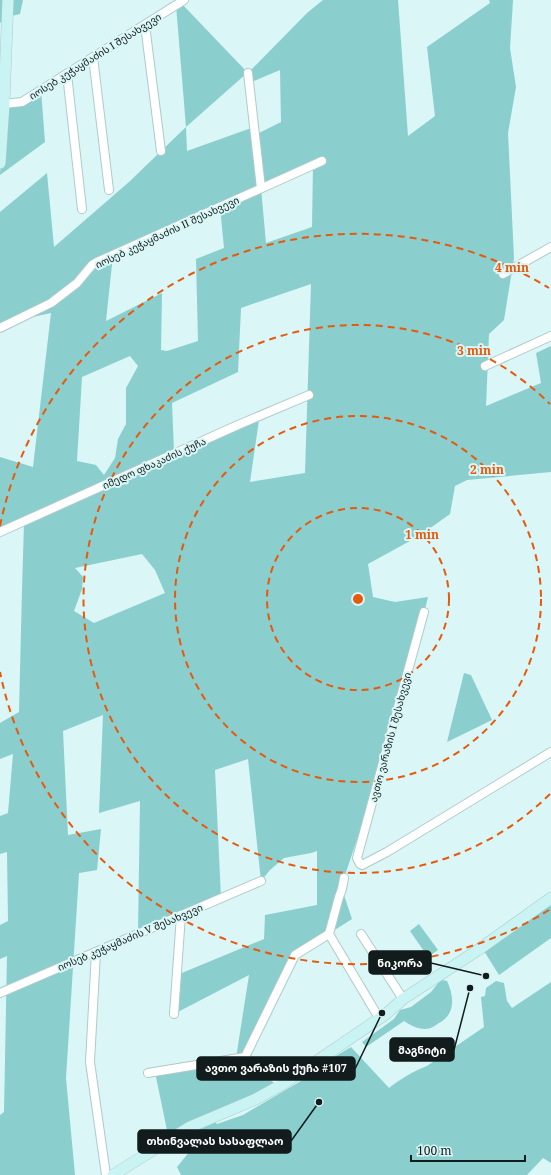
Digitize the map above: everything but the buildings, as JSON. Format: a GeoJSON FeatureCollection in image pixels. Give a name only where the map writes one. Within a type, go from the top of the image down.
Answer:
{"type":"FeatureCollection","features":[{"type":"Feature","properties":{"kind":"street"},"geometry":{"type":"LineString","coordinates":[[0,163],[4,20],[8,0]]}},
{"type":"Feature","properties":{"kind":"street","name":"იოსებ კეჭაყმაძის I შესახვევი"},"geometry":{"type":"LineString","coordinates":[[2,105],[22,102],[184,0]]}},
{"type":"Feature","properties":{"kind":"street"},"geometry":{"type":"LineString","coordinates":[[145,24],[161,151]]}},
{"type":"Feature","properties":{"kind":"street"},"geometry":{"type":"LineString","coordinates":[[93,57],[109,190]]}},
{"type":"Feature","properties":{"kind":"street"},"geometry":{"type":"LineString","coordinates":[[248,73],[261,188]]}},
{"type":"Feature","properties":{"kind":"street"},"geometry":{"type":"LineString","coordinates":[[67,74],[82,209]]}},
{"type":"Feature","properties":{"kind":"street","name":"იოსებ კეჭაყმაძის II შესახვევი"},"geometry":{"type":"LineString","coordinates":[[0,328],[51,303],[77,283],[92,265],[97,262],[322,161]]}},
{"type":"Feature","properties":{"kind":"street"},"geometry":{"type":"LineString","coordinates":[[503,274],[551,247]]}},
{"type":"Feature","properties":{"kind":"street"},"geometry":{"type":"LineString","coordinates":[[485,366],[551,336]]}},
{"type":"Feature","properties":{"kind":"street","name":"იმედო ფხაკაძის ქუჩა"},"geometry":{"type":"LineString","coordinates":[[0,532],[238,425],[309,395]]}},
{"type":"Feature","properties":{"kind":"street","name":"ავთო ვარაზის I შესახვევი"},"geometry":{"type":"LineString","coordinates":[[424,612],[357,858],[362,865],[551,752]]}},
{"type":"Feature","properties":{"kind":"street"},"geometry":{"type":"LineString","coordinates":[[245,1057],[295,955],[329,934],[344,878]]}},
{"type":"Feature","properties":{"kind":"street","name":"იოსებ კეჭაყმაძის V შესახვევი"},"geometry":{"type":"LineString","coordinates":[[0,993],[261,881]]}},
{"type":"Feature","properties":{"kind":"street"},"geometry":{"type":"LineString","coordinates":[[113,1175],[190,1127],[256,1099],[283,1084],[386,1014],[404,999],[478,950],[551,898]]}},
{"type":"Feature","properties":{"kind":"street"},"geometry":{"type":"LineString","coordinates":[[174,1014],[181,915]]}},
{"type":"Feature","properties":{"kind":"street"},"geometry":{"type":"LineString","coordinates":[[329,934],[379,1018]]}},
{"type":"Feature","properties":{"kind":"street"},"geometry":{"type":"LineString","coordinates":[[361,934],[404,999]]}},
{"type":"Feature","properties":{"kind":"street"},"geometry":{"type":"LineString","coordinates":[[96,952],[90,1062],[106,1175]]}},
{"type":"Feature","properties":{"kind":"street"},"geometry":{"type":"LineString","coordinates":[[148,1073],[245,1057],[283,1084]]}},
{"type":"Feature","properties":{"kind":"shaded area"},"geometry":{"type":"Polygon","coordinates":[[[0,0],[23,0],[20,14],[7,17],[0,23],[0,0]]]}},
{"type":"Feature","properties":{"kind":"shaded area"},"geometry":{"type":"Polygon","coordinates":[[[323,0],[398,0],[408,136],[435,116],[427,47],[490,3],[489,0],[513,0],[510,48],[516,87],[508,133],[514,258],[504,320],[489,334],[486,406],[541,383],[536,353],[551,346],[551,472],[467,480],[455,486],[450,514],[419,536],[368,564],[373,597],[395,602],[428,597],[410,669],[389,740],[343,881],[342,889],[352,919],[295,955],[245,1057],[283,1084],[169,1140],[155,1072],[236,1058],[249,975],[174,1014],[177,975],[264,939],[265,915],[317,905],[317,851],[284,858],[270,870],[261,881],[248,759],[215,770],[221,898],[138,933],[140,801],[99,813],[103,715],[63,731],[68,835],[101,829],[97,870],[79,873],[66,1078],[75,1175],[0,1175],[0,1115],[4,1112],[7,956],[0,959],[0,925],[8,921],[7,852],[0,854],[0,816],[8,813],[13,754],[0,759],[0,723],[19,712],[24,524],[0,533],[0,457],[33,467],[51,313],[0,324],[0,212],[47,173],[54,247],[129,182],[186,127],[176,5],[180,2],[248,73],[307,13],[323,0]],[[280,70],[249,83],[247,73],[186,127],[187,151],[254,127],[255,135],[281,122],[280,70]],[[313,165],[261,188],[266,243],[312,227],[313,165]],[[220,207],[113,255],[106,321],[162,293],[161,350],[167,351],[198,341],[196,259],[224,248],[220,207]],[[311,284],[241,308],[238,372],[172,403],[174,452],[260,413],[250,482],[305,473],[311,284]],[[130,356],[82,377],[77,461],[96,465],[104,475],[115,458],[118,439],[126,424],[126,388],[138,366],[130,356]],[[142,554],[75,568],[83,577],[82,589],[74,611],[94,623],[165,593],[155,570],[142,554]]]}},
{"type":"Feature","properties":{"kind":"shaded area"},"geometry":{"type":"Polygon","coordinates":[[[41,90],[45,142],[0,175],[4,104],[22,102],[41,90]]]}},
{"type":"Feature","properties":{"kind":"shaded area"},"geometry":{"type":"Polygon","coordinates":[[[464,673],[471,675],[492,720],[447,742],[464,673]]]}},
{"type":"Feature","properties":{"kind":"shaded area"},"geometry":{"type":"Polygon","coordinates":[[[551,905],[551,938],[499,975],[484,951],[551,905]]]}},
{"type":"Feature","properties":{"kind":"shaded area"},"geometry":{"type":"Polygon","coordinates":[[[419,924],[438,950],[428,957],[410,931],[419,924]]]}},
{"type":"Feature","properties":{"kind":"shaded area"},"geometry":{"type":"Polygon","coordinates":[[[442,980],[447,981],[452,999],[451,1010],[445,1019],[432,1027],[425,1029],[416,1028],[404,1021],[366,1047],[362,1042],[394,1019],[400,1010],[411,1007],[431,992],[442,980]]]}},
{"type":"Feature","properties":{"kind":"shaded area"},"geometry":{"type":"Polygon","coordinates":[[[496,981],[504,983],[507,1001],[512,1008],[551,982],[551,1163],[543,1158],[527,1175],[181,1175],[177,1167],[190,1151],[187,1136],[215,1122],[217,1124],[243,1115],[328,1065],[326,1062],[351,1047],[389,1088],[417,1070],[427,1066],[484,1027],[481,997],[485,996],[486,988],[496,981]]]}},
{"type":"Feature","properties":{"kind":"place","name":"ნიკორა"},"geometry":{"type":"Point","coordinates":[486,976]}},
{"type":"Feature","properties":{"kind":"place","name":"მაგნიტი"},"geometry":{"type":"Point","coordinates":[470,988]}},
{"type":"Feature","properties":{"kind":"place","name":"ავთო ვარაზის ქუჩა #107"},"geometry":{"type":"Point","coordinates":[382,1013]}},
{"type":"Feature","properties":{"kind":"place","name":"თხინვალას სასაფლაო"},"geometry":{"type":"Point","coordinates":[319,1102]}}]}
